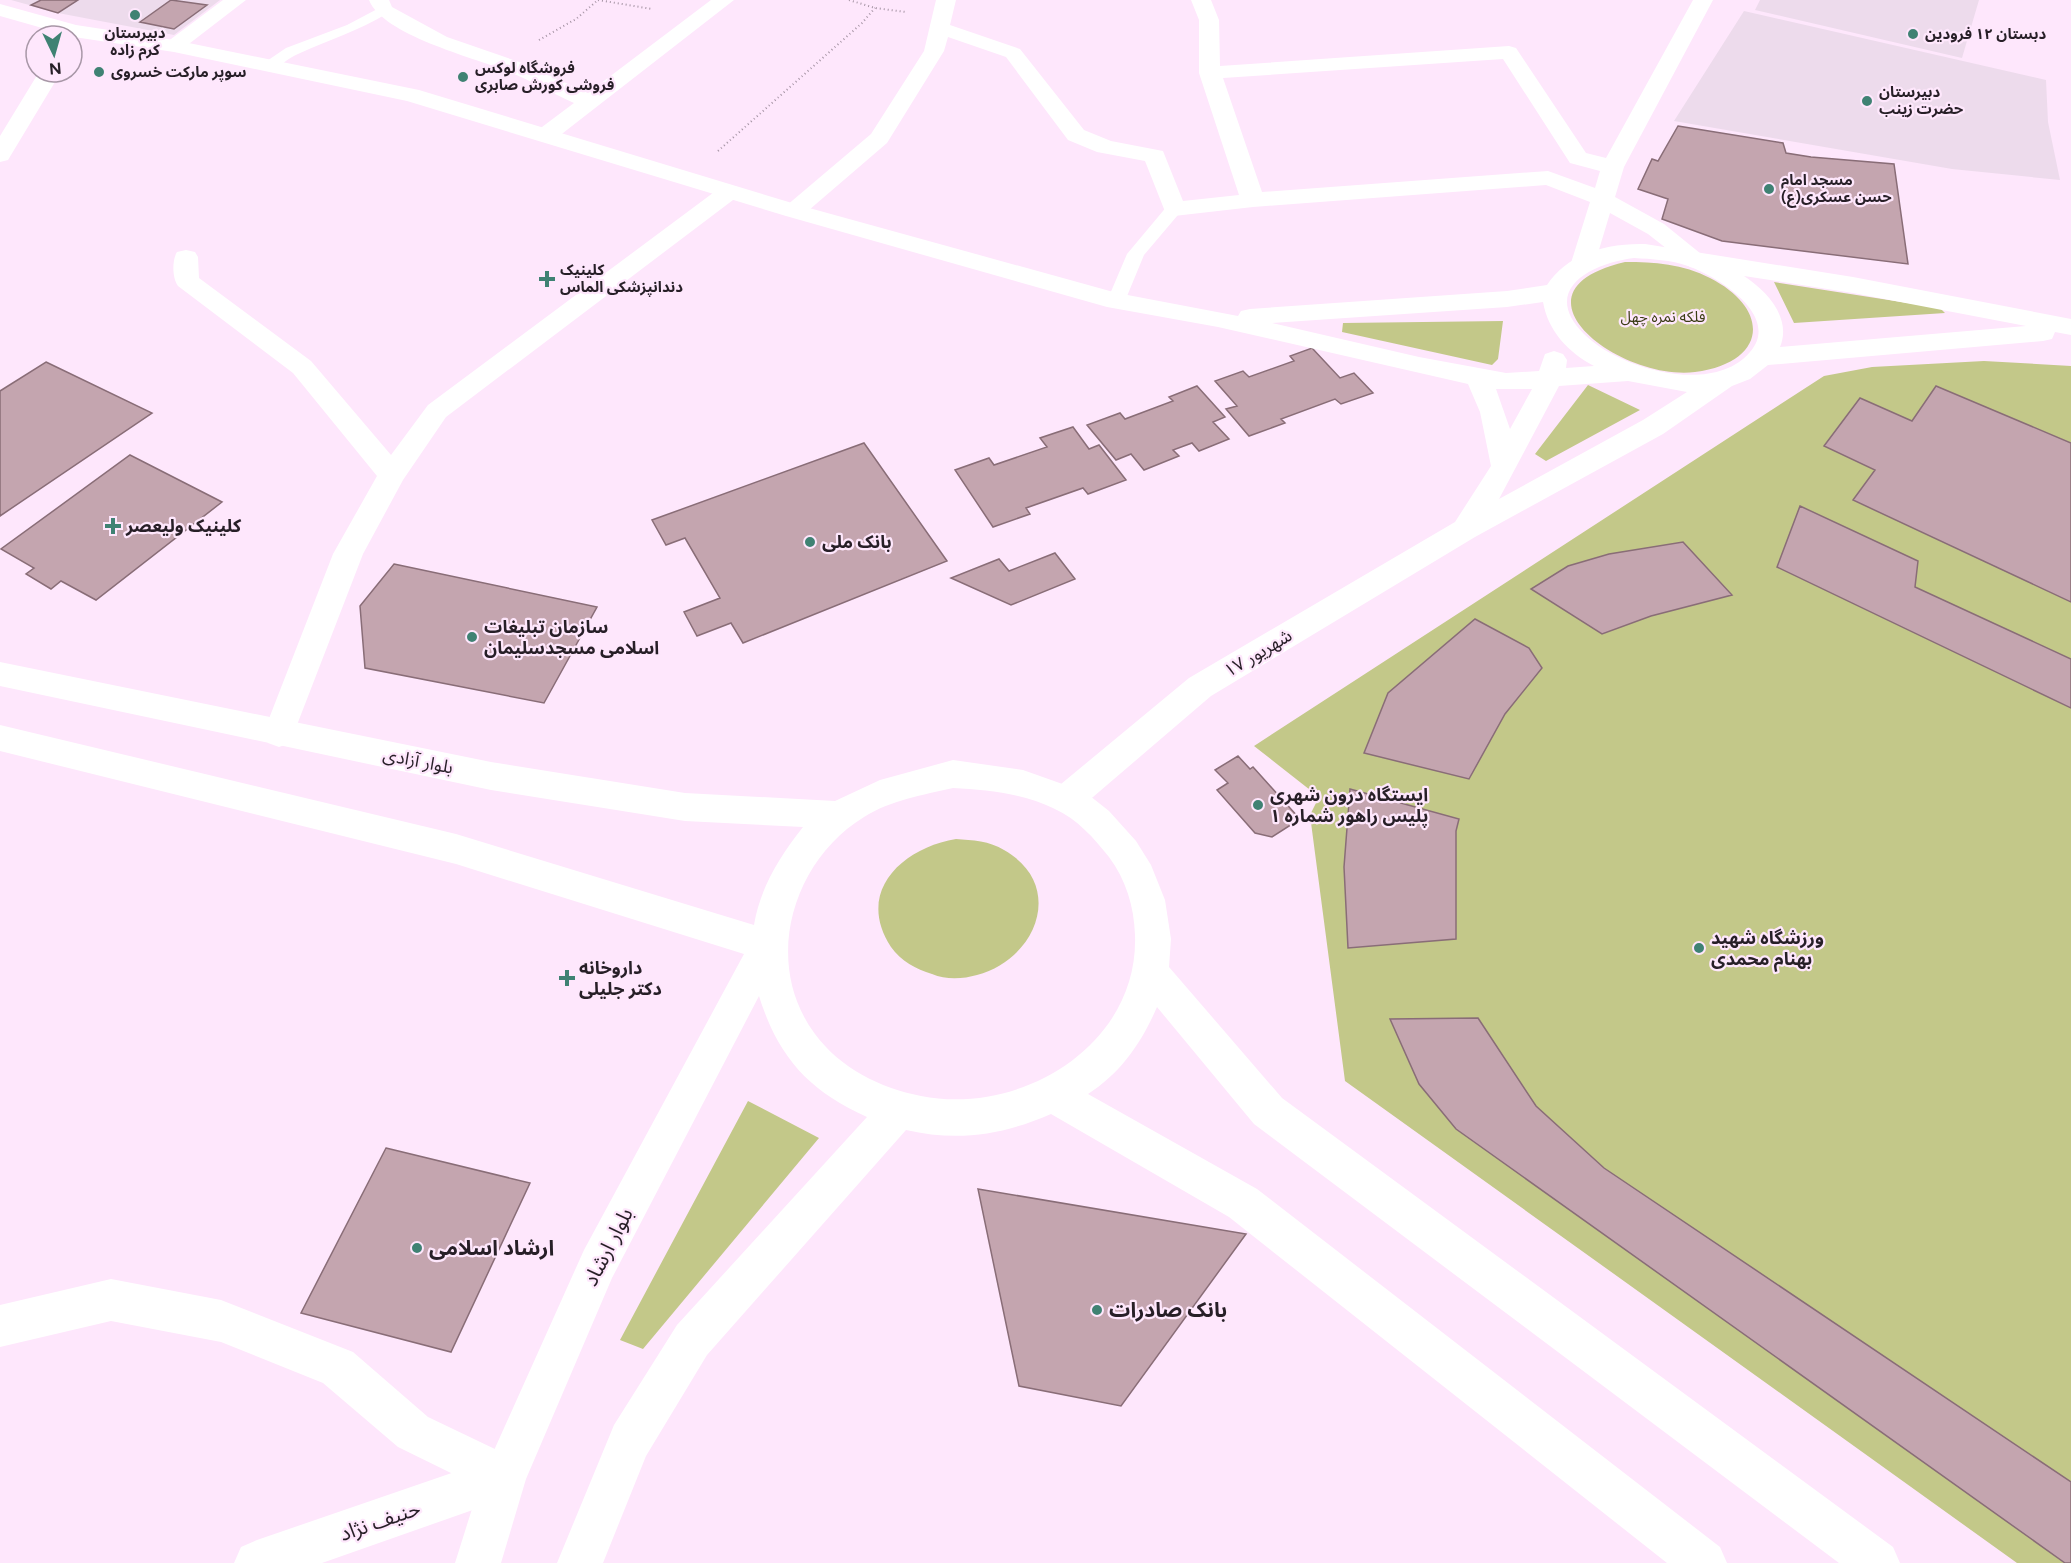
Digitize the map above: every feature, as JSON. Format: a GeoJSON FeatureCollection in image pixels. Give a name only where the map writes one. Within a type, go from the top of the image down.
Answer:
{"type":"FeatureCollection","features":[{"type":"Feature","properties":{"kind":"main road"},"geometry":{"type":"LineString","coordinates":[[174,46],[236,0]]}},
{"type":"Feature","properties":{"kind":"main road"},"geometry":{"type":"LineString","coordinates":[[546,135],[724,0]]}},
{"type":"Feature","properties":{"kind":"main road"},"geometry":{"type":"LineString","coordinates":[[1201,0],[1209,20],[1210,73],[1253,200]]}},
{"type":"Feature","properties":{"kind":"main road"},"geometry":{"type":"LineString","coordinates":[[1582,263],[1601,198],[1613,167],[1702,0]]}},
{"type":"Feature","properties":{"kind":"main road"},"geometry":{"type":"LineString","coordinates":[[381,5],[440,41],[501,62],[589,102]]}},
{"type":"Feature","properties":{"kind":"main road"},"geometry":{"type":"LineString","coordinates":[[0,10],[44,24]]}},
{"type":"Feature","properties":{"kind":"main road"},"geometry":{"type":"LineString","coordinates":[[794,211],[879,138],[934,51],[943,15],[1013,53],[1076,135],[1105,147],[1155,156],[1174,209],[1253,200],[1548,177],[1601,198],[1656,229],[1699,262],[1737,283],[1753,295],[1768,316],[1772,337],[1764,357],[1748,370],[1725,380],[1694,383],[1672,382],[1628,372],[1598,358],[1575,340],[1560,320],[1556,306],[1556,292],[1566,275],[1582,263],[1607,254],[1636,251],[1667,254],[1699,262],[1819,277],[2071,329]]}},
{"type":"Feature","properties":{"kind":"main road"},"geometry":{"type":"LineString","coordinates":[[84,35],[174,46],[411,95],[688,177],[794,211],[1116,301],[1218,319],[1419,366],[1506,382],[1628,372]]}},
{"type":"Feature","properties":{"kind":"main road"},"geometry":{"type":"LineString","coordinates":[[1210,73],[1509,52],[1578,158],[1613,167]]}},
{"type":"Feature","properties":{"kind":"main road"},"geometry":{"type":"LineString","coordinates":[[0,155],[43,84]]}},
{"type":"Feature","properties":{"kind":"main road"},"geometry":{"type":"LineString","coordinates":[[279,734],[348,554],[392,475],[437,411],[729,192]]}},
{"type":"Feature","properties":{"kind":"main road"},"geometry":{"type":"LineString","coordinates":[[186,257],[187,281],[302,367],[392,475]]}},
{"type":"Feature","properties":{"kind":"main road"},"geometry":{"type":"LineString","coordinates":[[1218,319],[1507,299],[1556,292]]}},
{"type":"Feature","properties":{"kind":"main road"},"geometry":{"type":"LineString","coordinates":[[1465,530],[1505,466],[1551,377],[1560,320]]}},
{"type":"Feature","properties":{"kind":"main road"},"geometry":{"type":"LineString","coordinates":[[1764,357],[2071,329]]}},
{"type":"Feature","properties":{"kind":"main road"},"geometry":{"type":"LineString","coordinates":[[1478,377],[1493,412],[1505,466]]}},
{"type":"Feature","properties":{"kind":"main road","name":"۱۷ شهریور"},"geometry":{"type":"LineString","coordinates":[[1068,799],[1200,687],[1465,530],[1653,427],[1725,380]]}},
{"type":"Feature","properties":{"kind":"main road","name":"بلوار آزادی"},"geometry":{"type":"LineString","coordinates":[[0,674],[279,734],[491,776],[685,807],[840,815]]}},
{"type":"Feature","properties":{"kind":"main road"},"geometry":{"type":"LineString","coordinates":[[0,738],[456,849],[767,945]]}},
{"type":"Feature","properties":{"kind":"main road"},"geometry":{"type":"LineString","coordinates":[[953,774],[1012,778],[1068,799],[1109,830],[1139,872],[1154,921],[1152,974],[1140,1010],[1119,1043],[1090,1073],[1054,1095],[1004,1113],[950,1119],[898,1111],[842,1086],[800,1047],[774,998],[767,945],[778,895],[803,851],[840,815],[893,787],[953,774]]}},
{"type":"Feature","properties":{"kind":"main road","name":"بلوار ارشاد"},"geometry":{"type":"LineString","coordinates":[[478,1563],[504,1477],[598,1264],[767,945]]}},
{"type":"Feature","properties":{"kind":"main road"},"geometry":{"type":"LineString","coordinates":[[1152,974],[1268,1111],[1877,1563]]}},
{"type":"Feature","properties":{"kind":"main road"},"geometry":{"type":"LineString","coordinates":[[1054,1095],[1243,1203],[1670,1548],[1704,1563]]}},
{"type":"Feature","properties":{"kind":"main road"},"geometry":{"type":"LineString","coordinates":[[580,1563],[630,1442],[692,1340],[898,1111]]}},
{"type":"Feature","properties":{"kind":"main road"},"geometry":{"type":"LineString","coordinates":[[0,1326],[111,1300],[220,1321],[338,1367],[413,1432],[504,1477]]}},
{"type":"Feature","properties":{"kind":"main road","name":"حنیف نژاد"},"geometry":{"type":"LineString","coordinates":[[257,1563],[504,1477]]}},
{"type":"Feature","properties":{"kind":"lane"},"geometry":{"type":"LineString","coordinates":[[269,65],[291,51],[352,28],[381,5]]}},
{"type":"Feature","properties":{"kind":"lane"},"geometry":{"type":"LineString","coordinates":[[1116,301],[1136,254],[1174,209]]}},
{"type":"Feature","properties":{"kind":"path"},"geometry":{"type":"LineString","coordinates":[[501,62],[576,19],[598,0]]}},
{"type":"Feature","properties":{"kind":"path"},"geometry":{"type":"LineString","coordinates":[[849,0],[874,8],[943,15]]}},
{"type":"Feature","properties":{"kind":"path"},"geometry":{"type":"LineString","coordinates":[[688,177],[773,104],[874,8]]}},
{"type":"Feature","properties":{"kind":"shaded area","name":"دبیرستان کرم زاده"},"geometry":{"type":"Polygon","coordinates":[[[11,0],[220,0],[174,35],[58,13],[11,0]]]}},
{"type":"Feature","properties":{"kind":"shaded area","name":"دبستان ۱۲ فرودین"},"geometry":{"type":"Polygon","coordinates":[[[1760,0],[1979,0],[1962,58],[1755,10],[1760,0]]]}},
{"type":"Feature","properties":{"kind":"shaded area","name":"دبیرستان حضرت زینب"},"geometry":{"type":"Polygon","coordinates":[[[1744,11],[2046,80],[2048,122],[2060,180],[1952,169],[1674,121],[1744,11]]]}},
{"type":"Feature","properties":{"kind":"green space","name":"فلکه نمره چهل"},"geometry":{"type":"Polygon","coordinates":[[[1625,262],[1658,263],[1679,267],[1700,273],[1730,291],[1744,304],[1751,319],[1753,333],[1748,346],[1737,357],[1719,366],[1695,372],[1665,371],[1635,363],[1607,349],[1585,331],[1573,312],[1573,293],[1589,275],[1625,262]]]}},
{"type":"Feature","properties":{"kind":"green space"},"geometry":{"type":"Polygon","coordinates":[[[1774,282],[1940,308],[1945,313],[1794,323],[1774,282]]]}},
{"type":"Feature","properties":{"kind":"green space"},"geometry":{"type":"Polygon","coordinates":[[[1503,321],[1498,359],[1492,365],[1342,332],[1343,323],[1503,321]]]}},
{"type":"Feature","properties":{"kind":"green space","name":"ورزشگاه شهید بهنام محمدی"},"geometry":{"type":"Polygon","coordinates":[[[1984,361],[2071,366],[2071,1563],[2017,1563],[1345,1081],[1310,815],[1319,797],[1254,746],[1824,376],[1872,367],[1984,361]]]}},
{"type":"Feature","properties":{"kind":"green space"},"geometry":{"type":"Polygon","coordinates":[[[1588,385],[1640,410],[1546,461],[1535,454],[1588,385]]]}},
{"type":"Feature","properties":{"kind":"green space"},"geometry":{"type":"Polygon","coordinates":[[[956,839],[987,843],[1004,850],[1023,865],[1034,882],[1039,901],[1036,920],[1028,938],[1015,954],[998,966],[977,975],[954,978],[926,972],[899,956],[891,947],[881,927],[878,908],[882,891],[890,876],[902,863],[936,844],[956,839]]]}},
{"type":"Feature","properties":{"kind":"green space"},"geometry":{"type":"Polygon","coordinates":[[[748,1101],[819,1138],[643,1349],[620,1340],[748,1101]]]}},
{"type":"Feature","properties":{"kind":"building"},"geometry":{"type":"Polygon","coordinates":[[[41,0],[78,0],[58,13],[31,5],[41,0]]]}},
{"type":"Feature","properties":{"kind":"building"},"geometry":{"type":"Polygon","coordinates":[[[171,0],[207,5],[174,29],[140,22],[171,0]]]}},
{"type":"Feature","properties":{"kind":"building"},"geometry":{"type":"Polygon","coordinates":[[[1678,126],[1783,143],[1786,153],[1894,164],[1908,264],[1722,241],[1662,219],[1668,199],[1638,189],[1652,159],[1658,161],[1678,126]]]}},
{"type":"Feature","properties":{"kind":"building"},"geometry":{"type":"Polygon","coordinates":[[[1312,348],[1340,378],[1354,373],[1373,393],[1341,404],[1335,399],[1281,419],[1285,423],[1249,436],[1226,409],[1237,406],[1215,381],[1243,371],[1249,377],[1294,361],[1290,356],[1312,348]]]}},
{"type":"Feature","properties":{"kind":"building"},"geometry":{"type":"Polygon","coordinates":[[[46,362],[152,413],[0,516],[0,391],[46,362]]]}},
{"type":"Feature","properties":{"kind":"building"},"geometry":{"type":"Polygon","coordinates":[[[1197,386],[1225,417],[1213,422],[1229,439],[1199,451],[1192,443],[1173,450],[1179,456],[1144,470],[1131,454],[1116,460],[1087,425],[1120,413],[1125,419],[1173,401],[1169,397],[1197,386]]]}},
{"type":"Feature","properties":{"kind":"building"},"geometry":{"type":"Polygon","coordinates":[[[1936,386],[2071,443],[2071,602],[1853,500],[1875,470],[1824,446],[1860,398],[1912,421],[1936,386]]]}},
{"type":"Feature","properties":{"kind":"building"},"geometry":{"type":"Polygon","coordinates":[[[1073,427],[1089,449],[1099,445],[1126,480],[1088,494],[1083,488],[1026,508],[1030,514],[993,527],[955,470],[989,458],[994,465],[1047,447],[1040,438],[1073,427]]]}},
{"type":"Feature","properties":{"kind":"building","name":"بانک ملی"},"geometry":{"type":"Polygon","coordinates":[[[864,443],[947,561],[743,643],[731,623],[697,636],[684,612],[720,598],[685,538],[666,545],[652,520],[864,443]]]}},
{"type":"Feature","properties":{"kind":"building","name":"کلینیک ولیعصر"},"geometry":{"type":"Polygon","coordinates":[[[130,455],[222,502],[96,600],[61,581],[51,589],[26,574],[34,568],[1,549],[130,455]]]}},
{"type":"Feature","properties":{"kind":"building"},"geometry":{"type":"Polygon","coordinates":[[[1800,506],[1918,561],[1915,587],[2071,659],[2071,708],[1777,567],[1800,506]]]}},
{"type":"Feature","properties":{"kind":"building"},"geometry":{"type":"Polygon","coordinates":[[[1683,542],[1732,595],[1651,616],[1602,634],[1531,589],[1568,566],[1609,554],[1683,542]]]}},
{"type":"Feature","properties":{"kind":"building"},"geometry":{"type":"Polygon","coordinates":[[[1055,553],[1075,579],[1011,605],[951,578],[999,559],[1009,571],[1055,553]]]}},
{"type":"Feature","properties":{"kind":"building","name":"سازمان تبلیغات اسلامی مسجدسلیمان"},"geometry":{"type":"Polygon","coordinates":[[[394,564],[597,607],[544,703],[365,668],[360,606],[394,564]]]}},
{"type":"Feature","properties":{"kind":"building"},"geometry":{"type":"Polygon","coordinates":[[[1475,619],[1529,648],[1542,668],[1505,714],[1469,779],[1364,753],[1388,693],[1475,619]]]}},
{"type":"Feature","properties":{"kind":"building","name":"ایستگاه درون شهری پلیس راهور شماره ۱"},"geometry":{"type":"Polygon","coordinates":[[[1238,756],[1250,769],[1253,767],[1300,819],[1272,837],[1255,833],[1217,790],[1228,783],[1215,770],[1238,756]]]}},
{"type":"Feature","properties":{"kind":"building"},"geometry":{"type":"Polygon","coordinates":[[[1350,789],[1459,819],[1456,831],[1456,939],[1348,948],[1344,867],[1350,789]]]}},
{"type":"Feature","properties":{"kind":"building"},"geometry":{"type":"Polygon","coordinates":[[[1478,1018],[1536,1106],[1604,1168],[2071,1482],[2071,1563],[2065,1563],[1456,1129],[1419,1084],[1390,1019],[1478,1018]]]}},
{"type":"Feature","properties":{"kind":"building","name":"ارشاد اسلامی"},"geometry":{"type":"Polygon","coordinates":[[[386,1148],[530,1183],[451,1352],[301,1313],[386,1148]]]}},
{"type":"Feature","properties":{"kind":"building","name":"بانک صادرات"},"geometry":{"type":"Polygon","coordinates":[[[978,1189],[1246,1234],[1121,1406],[1019,1386],[978,1189]]]}},
{"type":"Feature","properties":{"kind":"place","name":"دبیرستان کرم زاده"},"geometry":{"type":"Point","coordinates":[135,15]}},
{"type":"Feature","properties":{"kind":"place","name":"دبستان ۱۲ فرودین"},"geometry":{"type":"Point","coordinates":[1913,34]}},
{"type":"Feature","properties":{"kind":"place","name":"سوپر مارکت خسروی"},"geometry":{"type":"Point","coordinates":[99,72]}},
{"type":"Feature","properties":{"kind":"place","name":"فروشگاه لوکس فروشی کورش صابری"},"geometry":{"type":"Point","coordinates":[463,77]}},
{"type":"Feature","properties":{"kind":"place","name":"دبیرستان حضرت زینب"},"geometry":{"type":"Point","coordinates":[1867,101]}},
{"type":"Feature","properties":{"kind":"place","name":"مسجد امام حسن عسکری(ع)"},"geometry":{"type":"Point","coordinates":[1769,189]}},
{"type":"Feature","properties":{"kind":"place","name":"کلینیک دندانپزشکی الماس"},"geometry":{"type":"Point","coordinates":[547,279]}},
{"type":"Feature","properties":{"kind":"place","name":"کلینیک ولیعصر"},"geometry":{"type":"Point","coordinates":[113,526]}},
{"type":"Feature","properties":{"kind":"place","name":"بانک ملی"},"geometry":{"type":"Point","coordinates":[810,542]}},
{"type":"Feature","properties":{"kind":"place","name":"سازمان تبلیغات اسلامی مسجدسلیمان"},"geometry":{"type":"Point","coordinates":[472,637]}},
{"type":"Feature","properties":{"kind":"place","name":"ایستگاه درون شهری پلیس راهور شماره ۱"},"geometry":{"type":"Point","coordinates":[1258,805]}},
{"type":"Feature","properties":{"kind":"place","name":"ورزشگاه شهید بهنام محمدی"},"geometry":{"type":"Point","coordinates":[1699,948]}},
{"type":"Feature","properties":{"kind":"place","name":"داروخانه دکتر جلیلی"},"geometry":{"type":"Point","coordinates":[567,978]}},
{"type":"Feature","properties":{"kind":"place","name":"ارشاد اسلامی"},"geometry":{"type":"Point","coordinates":[417,1248]}},
{"type":"Feature","properties":{"kind":"place","name":"بانک صادرات"},"geometry":{"type":"Point","coordinates":[1097,1310]}}]}
